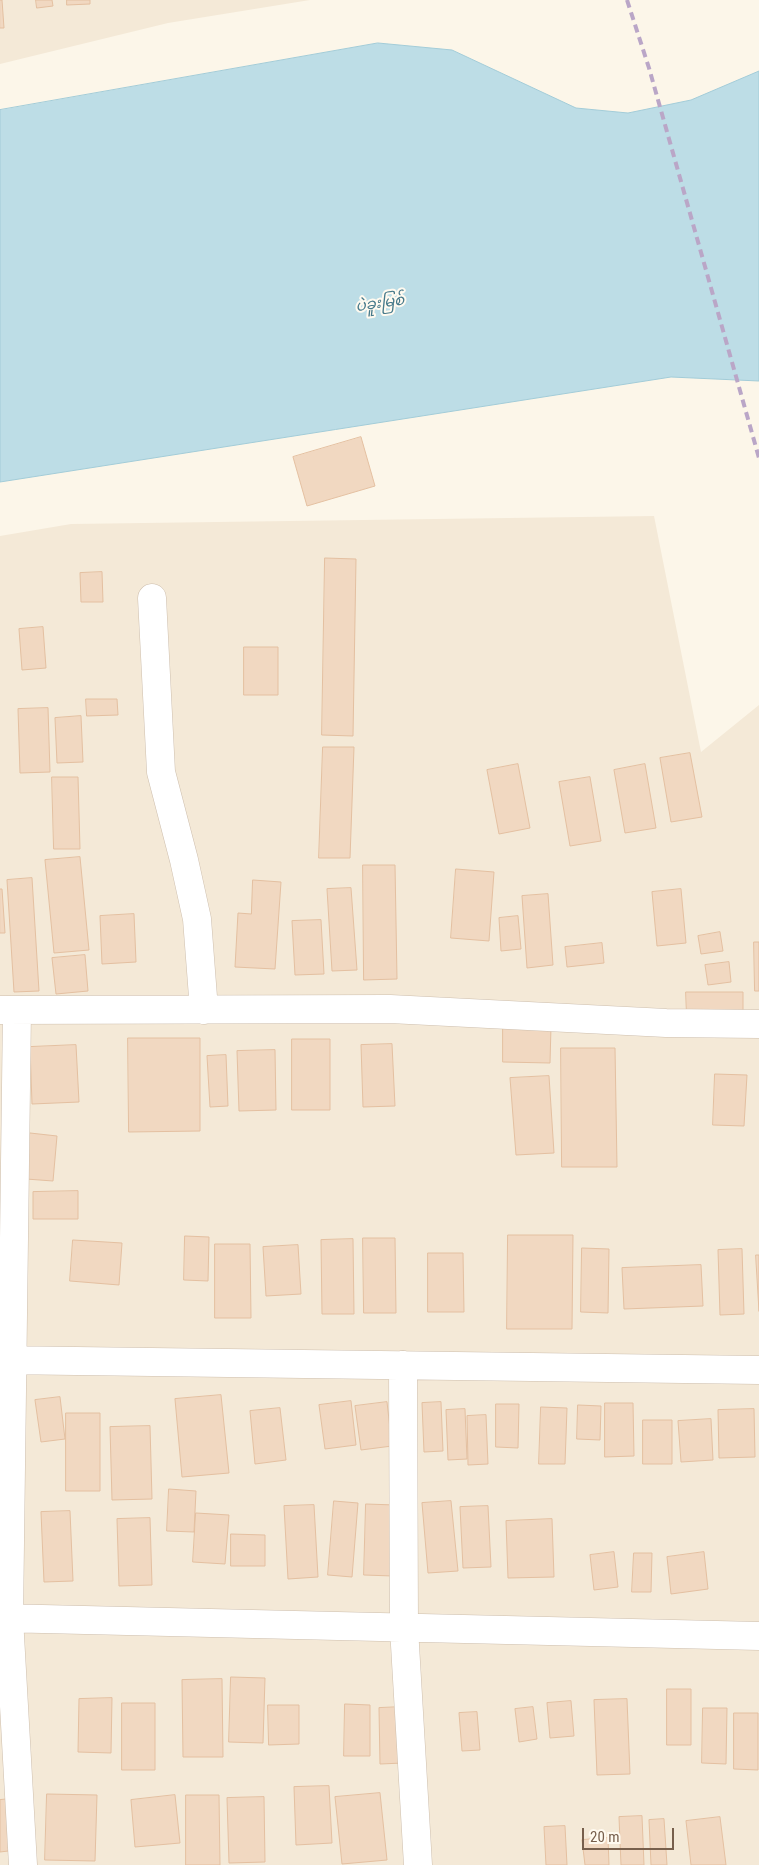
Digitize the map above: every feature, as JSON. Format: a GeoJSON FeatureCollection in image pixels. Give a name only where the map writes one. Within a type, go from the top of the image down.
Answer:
{"type":"FeatureCollection","features":[{"type":"Feature","properties":{"kind":"street"},"geometry":{"type":"LineString","coordinates":[[152,598],[161,772],[197,919],[204,1010]]}},
{"type":"Feature","properties":{"kind":"street"},"geometry":{"type":"LineString","coordinates":[[23,1865],[5,1618],[9,1010],[390,1009],[666,1023],[759,1024]]}},
{"type":"Feature","properties":{"kind":"street"},"geometry":{"type":"LineString","coordinates":[[6,1359],[759,1370]]}},
{"type":"Feature","properties":{"kind":"street"},"geometry":{"type":"LineString","coordinates":[[403,1365],[404,1628],[418,1865]]}},
{"type":"Feature","properties":{"kind":"street"},"geometry":{"type":"LineString","coordinates":[[5,1618],[759,1636]]}},
{"type":"Feature","properties":{"kind":"shaded area"},"geometry":{"type":"Polygon","coordinates":[[[0,0],[310,0],[168,23],[0,64],[0,0]]]}},
{"type":"Feature","properties":{"kind":"shaded area"},"geometry":{"type":"Polygon","coordinates":[[[654,516],[701,752],[759,705],[759,1865],[0,1865],[0,536],[71,524],[654,516]]]}},
{"type":"Feature","properties":{"kind":"water","name":"ပဲခူးမြစ်"},"geometry":{"type":"Polygon","coordinates":[[[378,43],[452,50],[576,108],[628,113],[691,100],[759,71],[759,381],[671,377],[0,482],[0,110],[378,43]]]}},
{"type":"Feature","properties":{"kind":"building"},"geometry":{"type":"Polygon","coordinates":[[[0,0],[2,0],[4,28],[0,28],[0,0]]]}},
{"type":"Feature","properties":{"kind":"building"},"geometry":{"type":"Polygon","coordinates":[[[36,0],[52,0],[53,6],[37,8],[36,0]]]}},
{"type":"Feature","properties":{"kind":"building"},"geometry":{"type":"Polygon","coordinates":[[[67,0],[90,0],[90,4],[67,5],[67,0]]]}},
{"type":"Feature","properties":{"kind":"building"},"geometry":{"type":"Polygon","coordinates":[[[361,437],[375,486],[307,506],[293,457],[361,437]]]}},
{"type":"Feature","properties":{"kind":"building"},"geometry":{"type":"Polygon","coordinates":[[[325,558],[356,559],[353,736],[322,735],[325,558]]]}},
{"type":"Feature","properties":{"kind":"building"},"geometry":{"type":"Polygon","coordinates":[[[102,572],[103,602],[81,602],[80,573],[102,572]]]}},
{"type":"Feature","properties":{"kind":"building"},"geometry":{"type":"Polygon","coordinates":[[[43,627],[46,668],[22,670],[19,629],[43,627]]]}},
{"type":"Feature","properties":{"kind":"building"},"geometry":{"type":"Polygon","coordinates":[[[244,647],[278,647],[278,695],[244,695],[244,647]]]}},
{"type":"Feature","properties":{"kind":"building"},"geometry":{"type":"Polygon","coordinates":[[[86,699],[117,699],[118,715],[87,716],[86,699]]]}},
{"type":"Feature","properties":{"kind":"building"},"geometry":{"type":"Polygon","coordinates":[[[48,708],[50,772],[20,773],[18,709],[48,708]]]}},
{"type":"Feature","properties":{"kind":"building"},"geometry":{"type":"Polygon","coordinates":[[[81,716],[83,762],[57,763],[55,718],[81,716]]]}},
{"type":"Feature","properties":{"kind":"building"},"geometry":{"type":"Polygon","coordinates":[[[323,747],[354,747],[350,858],[319,858],[323,747]]]}},
{"type":"Feature","properties":{"kind":"building"},"geometry":{"type":"Polygon","coordinates":[[[690,753],[702,817],[671,822],[660,758],[690,753]]]}},
{"type":"Feature","properties":{"kind":"building"},"geometry":{"type":"Polygon","coordinates":[[[518,764],[530,828],[499,834],[487,770],[518,764]]]}},
{"type":"Feature","properties":{"kind":"building"},"geometry":{"type":"Polygon","coordinates":[[[645,764],[656,828],[625,833],[614,770],[645,764]]]}},
{"type":"Feature","properties":{"kind":"building"},"geometry":{"type":"Polygon","coordinates":[[[52,777],[78,777],[80,849],[54,849],[52,777]]]}},
{"type":"Feature","properties":{"kind":"building"},"geometry":{"type":"Polygon","coordinates":[[[590,777],[601,841],[570,846],[559,782],[590,777]]]}},
{"type":"Feature","properties":{"kind":"building"},"geometry":{"type":"Polygon","coordinates":[[[80,857],[89,950],[54,953],[45,860],[80,857]]]}},
{"type":"Feature","properties":{"kind":"building"},"geometry":{"type":"Polygon","coordinates":[[[363,865],[395,865],[397,979],[364,980],[363,865]]]}},
{"type":"Feature","properties":{"kind":"building"},"geometry":{"type":"Polygon","coordinates":[[[456,869],[494,872],[489,941],[451,938],[456,869]]]}},
{"type":"Feature","properties":{"kind":"building"},"geometry":{"type":"Polygon","coordinates":[[[32,878],[39,991],[14,992],[7,880],[32,878]]]}},
{"type":"Feature","properties":{"kind":"building"},"geometry":{"type":"Polygon","coordinates":[[[253,880],[281,882],[275,969],[235,967],[238,913],[251,914],[253,880]]]}},
{"type":"Feature","properties":{"kind":"building"},"geometry":{"type":"Polygon","coordinates":[[[351,888],[357,970],[332,971],[327,889],[351,888]]]}},
{"type":"Feature","properties":{"kind":"building"},"geometry":{"type":"Polygon","coordinates":[[[0,889],[2,889],[5,933],[0,933],[0,889]]]}},
{"type":"Feature","properties":{"kind":"building"},"geometry":{"type":"Polygon","coordinates":[[[681,889],[686,943],[657,946],[652,892],[681,889]]]}},
{"type":"Feature","properties":{"kind":"building"},"geometry":{"type":"Polygon","coordinates":[[[548,894],[553,965],[527,968],[522,896],[548,894]]]}},
{"type":"Feature","properties":{"kind":"building"},"geometry":{"type":"Polygon","coordinates":[[[134,914],[136,962],[102,964],[100,916],[134,914]]]}},
{"type":"Feature","properties":{"kind":"building"},"geometry":{"type":"Polygon","coordinates":[[[518,916],[521,949],[501,951],[499,918],[518,916]]]}},
{"type":"Feature","properties":{"kind":"building"},"geometry":{"type":"Polygon","coordinates":[[[321,920],[324,974],[295,975],[292,921],[321,920]]]}},
{"type":"Feature","properties":{"kind":"building"},"geometry":{"type":"Polygon","coordinates":[[[720,932],[723,951],[701,954],[698,936],[720,932]]]}},
{"type":"Feature","properties":{"kind":"building"},"geometry":{"type":"Polygon","coordinates":[[[754,942],[759,942],[759,991],[755,991],[754,942]]]}},
{"type":"Feature","properties":{"kind":"building"},"geometry":{"type":"Polygon","coordinates":[[[602,943],[604,963],[567,967],[565,947],[602,943]]]}},
{"type":"Feature","properties":{"kind":"building"},"geometry":{"type":"Polygon","coordinates":[[[85,955],[88,991],[56,994],[52,958],[85,955]]]}},
{"type":"Feature","properties":{"kind":"building"},"geometry":{"type":"Polygon","coordinates":[[[729,962],[731,982],[708,985],[705,965],[729,962]]]}},
{"type":"Feature","properties":{"kind":"building"},"geometry":{"type":"Polygon","coordinates":[[[686,992],[743,992],[743,1016],[687,1016],[686,992]]]}},
{"type":"Feature","properties":{"kind":"building"},"geometry":{"type":"Polygon","coordinates":[[[503,1025],[551,1026],[550,1063],[503,1062],[503,1025]]]}},
{"type":"Feature","properties":{"kind":"building"},"geometry":{"type":"Polygon","coordinates":[[[128,1038],[200,1038],[200,1131],[129,1132],[128,1038]]]}},
{"type":"Feature","properties":{"kind":"building"},"geometry":{"type":"Polygon","coordinates":[[[292,1039],[330,1039],[330,1110],[292,1110],[292,1039]]]}},
{"type":"Feature","properties":{"kind":"building"},"geometry":{"type":"Polygon","coordinates":[[[392,1044],[395,1106],[363,1107],[361,1045],[392,1044]]]}},
{"type":"Feature","properties":{"kind":"building"},"geometry":{"type":"Polygon","coordinates":[[[76,1045],[79,1102],[32,1104],[30,1047],[76,1045]]]}},
{"type":"Feature","properties":{"kind":"building"},"geometry":{"type":"Polygon","coordinates":[[[561,1048],[615,1048],[617,1167],[562,1167],[561,1048]]]}},
{"type":"Feature","properties":{"kind":"building"},"geometry":{"type":"Polygon","coordinates":[[[275,1050],[276,1110],[239,1111],[237,1051],[275,1050]]]}},
{"type":"Feature","properties":{"kind":"building"},"geometry":{"type":"Polygon","coordinates":[[[226,1055],[228,1106],[210,1107],[207,1056],[226,1055]]]}},
{"type":"Feature","properties":{"kind":"building"},"geometry":{"type":"Polygon","coordinates":[[[715,1074],[747,1075],[744,1126],[713,1125],[715,1074]]]}},
{"type":"Feature","properties":{"kind":"building"},"geometry":{"type":"Polygon","coordinates":[[[549,1076],[554,1153],[516,1155],[510,1078],[549,1076]]]}},
{"type":"Feature","properties":{"kind":"building"},"geometry":{"type":"Polygon","coordinates":[[[30,1133],[57,1136],[53,1181],[26,1179],[30,1133]]]}},
{"type":"Feature","properties":{"kind":"building"},"geometry":{"type":"Polygon","coordinates":[[[78,1191],[78,1219],[33,1219],[33,1192],[78,1191]]]}},
{"type":"Feature","properties":{"kind":"building"},"geometry":{"type":"Polygon","coordinates":[[[508,1235],[573,1235],[572,1329],[507,1329],[508,1235]]]}},
{"type":"Feature","properties":{"kind":"building"},"geometry":{"type":"Polygon","coordinates":[[[185,1236],[209,1237],[208,1281],[184,1280],[185,1236]]]}},
{"type":"Feature","properties":{"kind":"building"},"geometry":{"type":"Polygon","coordinates":[[[363,1238],[395,1238],[396,1313],[364,1313],[363,1238]]]}},
{"type":"Feature","properties":{"kind":"building"},"geometry":{"type":"Polygon","coordinates":[[[353,1239],[354,1314],[322,1314],[321,1240],[353,1239]]]}},
{"type":"Feature","properties":{"kind":"building"},"geometry":{"type":"Polygon","coordinates":[[[73,1240],[122,1243],[119,1285],[70,1281],[73,1240]]]}},
{"type":"Feature","properties":{"kind":"building"},"geometry":{"type":"Polygon","coordinates":[[[215,1244],[250,1244],[251,1318],[215,1318],[215,1244]]]}},
{"type":"Feature","properties":{"kind":"building"},"geometry":{"type":"Polygon","coordinates":[[[298,1245],[301,1294],[266,1296],[263,1247],[298,1245]]]}},
{"type":"Feature","properties":{"kind":"building"},"geometry":{"type":"Polygon","coordinates":[[[582,1248],[609,1249],[608,1313],[581,1312],[582,1248]]]}},
{"type":"Feature","properties":{"kind":"building"},"geometry":{"type":"Polygon","coordinates":[[[742,1249],[744,1314],[720,1315],[718,1250],[742,1249]]]}},
{"type":"Feature","properties":{"kind":"building"},"geometry":{"type":"Polygon","coordinates":[[[428,1253],[463,1253],[464,1312],[428,1312],[428,1253]]]}},
{"type":"Feature","properties":{"kind":"building"},"geometry":{"type":"Polygon","coordinates":[[[756,1255],[759,1255],[759,1311],[756,1255]]]}},
{"type":"Feature","properties":{"kind":"building"},"geometry":{"type":"Polygon","coordinates":[[[701,1265],[703,1306],[624,1309],[622,1268],[701,1265]]]}},
{"type":"Feature","properties":{"kind":"building"},"geometry":{"type":"Polygon","coordinates":[[[221,1395],[229,1473],[182,1477],[175,1399],[221,1395]]]}},
{"type":"Feature","properties":{"kind":"building"},"geometry":{"type":"Polygon","coordinates":[[[60,1397],[65,1439],[41,1442],[35,1400],[60,1397]]]}},
{"type":"Feature","properties":{"kind":"building"},"geometry":{"type":"Polygon","coordinates":[[[351,1401],[356,1445],[325,1449],[319,1405],[351,1401]]]}},
{"type":"Feature","properties":{"kind":"building"},"geometry":{"type":"Polygon","coordinates":[[[387,1402],[392,1446],[361,1450],[355,1406],[387,1402]]]}},
{"type":"Feature","properties":{"kind":"building"},"geometry":{"type":"Polygon","coordinates":[[[441,1402],[443,1451],[424,1452],[422,1403],[441,1402]]]}},
{"type":"Feature","properties":{"kind":"building"},"geometry":{"type":"Polygon","coordinates":[[[605,1403],[633,1403],[634,1456],[605,1457],[605,1403]]]}},
{"type":"Feature","properties":{"kind":"building"},"geometry":{"type":"Polygon","coordinates":[[[496,1404],[519,1404],[518,1448],[496,1447],[496,1404]]]}},
{"type":"Feature","properties":{"kind":"building"},"geometry":{"type":"Polygon","coordinates":[[[578,1405],[601,1406],[600,1440],[577,1439],[578,1405]]]}},
{"type":"Feature","properties":{"kind":"building"},"geometry":{"type":"Polygon","coordinates":[[[541,1407],[567,1408],[565,1464],[539,1464],[541,1407]]]}},
{"type":"Feature","properties":{"kind":"building"},"geometry":{"type":"Polygon","coordinates":[[[280,1408],[286,1460],[255,1464],[250,1411],[280,1408]]]}},
{"type":"Feature","properties":{"kind":"building"},"geometry":{"type":"Polygon","coordinates":[[[465,1409],[467,1459],[448,1460],[446,1410],[465,1409]]]}},
{"type":"Feature","properties":{"kind":"building"},"geometry":{"type":"Polygon","coordinates":[[[754,1409],[755,1457],[719,1458],[718,1410],[754,1409]]]}},
{"type":"Feature","properties":{"kind":"building"},"geometry":{"type":"Polygon","coordinates":[[[66,1413],[100,1413],[100,1491],[66,1491],[66,1413]]]}},
{"type":"Feature","properties":{"kind":"building"},"geometry":{"type":"Polygon","coordinates":[[[486,1415],[488,1464],[468,1465],[467,1416],[486,1415]]]}},
{"type":"Feature","properties":{"kind":"building"},"geometry":{"type":"Polygon","coordinates":[[[711,1419],[713,1460],[681,1462],[678,1421],[711,1419]]]}},
{"type":"Feature","properties":{"kind":"building"},"geometry":{"type":"Polygon","coordinates":[[[643,1420],[672,1420],[672,1464],[643,1464],[643,1420]]]}},
{"type":"Feature","properties":{"kind":"building"},"geometry":{"type":"Polygon","coordinates":[[[150,1426],[152,1499],[112,1500],[110,1427],[150,1426]]]}},
{"type":"Feature","properties":{"kind":"building"},"geometry":{"type":"Polygon","coordinates":[[[169,1489],[196,1491],[194,1532],[167,1531],[169,1489]]]}},
{"type":"Feature","properties":{"kind":"building"},"geometry":{"type":"Polygon","coordinates":[[[334,1501],[358,1503],[352,1577],[328,1575],[334,1501]]]}},
{"type":"Feature","properties":{"kind":"building"},"geometry":{"type":"Polygon","coordinates":[[[451,1501],[458,1571],[428,1573],[422,1503],[451,1501]]]}},
{"type":"Feature","properties":{"kind":"building"},"geometry":{"type":"Polygon","coordinates":[[[366,1504],[395,1505],[393,1576],[364,1575],[366,1504]]]}},
{"type":"Feature","properties":{"kind":"building"},"geometry":{"type":"Polygon","coordinates":[[[314,1505],[318,1577],[288,1579],[284,1506],[314,1505]]]}},
{"type":"Feature","properties":{"kind":"building"},"geometry":{"type":"Polygon","coordinates":[[[488,1506],[491,1567],[463,1568],[460,1507],[488,1506]]]}},
{"type":"Feature","properties":{"kind":"building"},"geometry":{"type":"Polygon","coordinates":[[[70,1511],[73,1581],[44,1582],[41,1512],[70,1511]]]}},
{"type":"Feature","properties":{"kind":"building"},"geometry":{"type":"Polygon","coordinates":[[[196,1513],[229,1515],[225,1564],[193,1562],[196,1513]]]}},
{"type":"Feature","properties":{"kind":"building"},"geometry":{"type":"Polygon","coordinates":[[[150,1518],[152,1585],[119,1586],[117,1519],[150,1518]]]}},
{"type":"Feature","properties":{"kind":"building"},"geometry":{"type":"Polygon","coordinates":[[[552,1519],[554,1577],[508,1578],[506,1521],[552,1519]]]}},
{"type":"Feature","properties":{"kind":"building"},"geometry":{"type":"Polygon","coordinates":[[[231,1534],[265,1535],[265,1566],[231,1566],[231,1534]]]}},
{"type":"Feature","properties":{"kind":"building"},"geometry":{"type":"Polygon","coordinates":[[[614,1552],[618,1587],[594,1590],[590,1555],[614,1552]]]}},
{"type":"Feature","properties":{"kind":"building"},"geometry":{"type":"Polygon","coordinates":[[[704,1552],[708,1589],[671,1594],[667,1557],[704,1552]]]}},
{"type":"Feature","properties":{"kind":"building"},"geometry":{"type":"Polygon","coordinates":[[[634,1553],[652,1553],[651,1592],[632,1592],[634,1553]]]}},
{"type":"Feature","properties":{"kind":"building"},"geometry":{"type":"Polygon","coordinates":[[[231,1677],[265,1678],[263,1743],[229,1742],[231,1677]]]}},
{"type":"Feature","properties":{"kind":"building"},"geometry":{"type":"Polygon","coordinates":[[[222,1679],[223,1757],[183,1757],[182,1680],[222,1679]]]}},
{"type":"Feature","properties":{"kind":"building"},"geometry":{"type":"Polygon","coordinates":[[[667,1689],[691,1689],[691,1745],[667,1745],[667,1689]]]}},
{"type":"Feature","properties":{"kind":"building"},"geometry":{"type":"Polygon","coordinates":[[[112,1698],[111,1753],[78,1752],[79,1699],[112,1698]]]}},
{"type":"Feature","properties":{"kind":"building"},"geometry":{"type":"Polygon","coordinates":[[[627,1699],[630,1774],[597,1775],[594,1700],[627,1699]]]}},
{"type":"Feature","properties":{"kind":"building"},"geometry":{"type":"Polygon","coordinates":[[[571,1701],[574,1736],[550,1738],[547,1703],[571,1701]]]}},
{"type":"Feature","properties":{"kind":"building"},"geometry":{"type":"Polygon","coordinates":[[[122,1703],[155,1703],[155,1770],[122,1770],[122,1703]]]}},
{"type":"Feature","properties":{"kind":"building"},"geometry":{"type":"Polygon","coordinates":[[[345,1704],[370,1705],[370,1756],[344,1756],[345,1704]]]}},
{"type":"Feature","properties":{"kind":"building"},"geometry":{"type":"Polygon","coordinates":[[[268,1705],[299,1705],[299,1744],[269,1745],[268,1705]]]}},
{"type":"Feature","properties":{"kind":"building"},"geometry":{"type":"Polygon","coordinates":[[[402,1707],[403,1763],[380,1764],[379,1708],[402,1707]]]}},
{"type":"Feature","properties":{"kind":"building"},"geometry":{"type":"Polygon","coordinates":[[[533,1707],[537,1739],[519,1742],[515,1709],[533,1707]]]}},
{"type":"Feature","properties":{"kind":"building"},"geometry":{"type":"Polygon","coordinates":[[[703,1708],[727,1708],[726,1764],[702,1763],[703,1708]]]}},
{"type":"Feature","properties":{"kind":"building"},"geometry":{"type":"Polygon","coordinates":[[[477,1712],[480,1750],[462,1751],[459,1713],[477,1712]]]}},
{"type":"Feature","properties":{"kind":"building"},"geometry":{"type":"Polygon","coordinates":[[[734,1713],[758,1713],[758,1770],[734,1769],[734,1713]]]}},
{"type":"Feature","properties":{"kind":"building"},"geometry":{"type":"Polygon","coordinates":[[[329,1786],[332,1843],[296,1845],[294,1787],[329,1786]]]}},
{"type":"Feature","properties":{"kind":"building"},"geometry":{"type":"Polygon","coordinates":[[[380,1793],[387,1860],[342,1864],[335,1797],[380,1793]]]}},
{"type":"Feature","properties":{"kind":"building"},"geometry":{"type":"Polygon","coordinates":[[[47,1794],[97,1795],[95,1861],[45,1860],[47,1794]]]}},
{"type":"Feature","properties":{"kind":"building"},"geometry":{"type":"Polygon","coordinates":[[[175,1795],[180,1843],[135,1847],[131,1800],[175,1795]]]}},
{"type":"Feature","properties":{"kind":"building"},"geometry":{"type":"Polygon","coordinates":[[[186,1795],[219,1795],[220,1865],[186,1865],[186,1795]]]}},
{"type":"Feature","properties":{"kind":"building"},"geometry":{"type":"Polygon","coordinates":[[[264,1797],[265,1862],[229,1863],[227,1798],[264,1797]]]}},
{"type":"Feature","properties":{"kind":"building"},"geometry":{"type":"Polygon","coordinates":[[[10,1799],[16,1850],[0,1852],[0,1800],[10,1799]]]}},
{"type":"Feature","properties":{"kind":"building"},"geometry":{"type":"Polygon","coordinates":[[[642,1816],[644,1865],[621,1865],[619,1817],[642,1816]]]}},
{"type":"Feature","properties":{"kind":"building"},"geometry":{"type":"Polygon","coordinates":[[[720,1817],[726,1865],[691,1865],[686,1821],[720,1817]]]}},
{"type":"Feature","properties":{"kind":"building"},"geometry":{"type":"Polygon","coordinates":[[[664,1819],[667,1865],[651,1865],[649,1820],[664,1819]]]}},
{"type":"Feature","properties":{"kind":"building"},"geometry":{"type":"Polygon","coordinates":[[[565,1826],[567,1865],[546,1865],[544,1827],[565,1826]]]}},
{"type":"Feature","properties":{"kind":"building"},"geometry":{"type":"Polygon","coordinates":[[[608,1838],[609,1865],[585,1865],[582,1840],[608,1838]]]}},
{"type":"Feature","properties":{"kind":"railway"},"geometry":{"type":"LineString","coordinates":[[627,0],[649,68],[759,458]]}}]}
